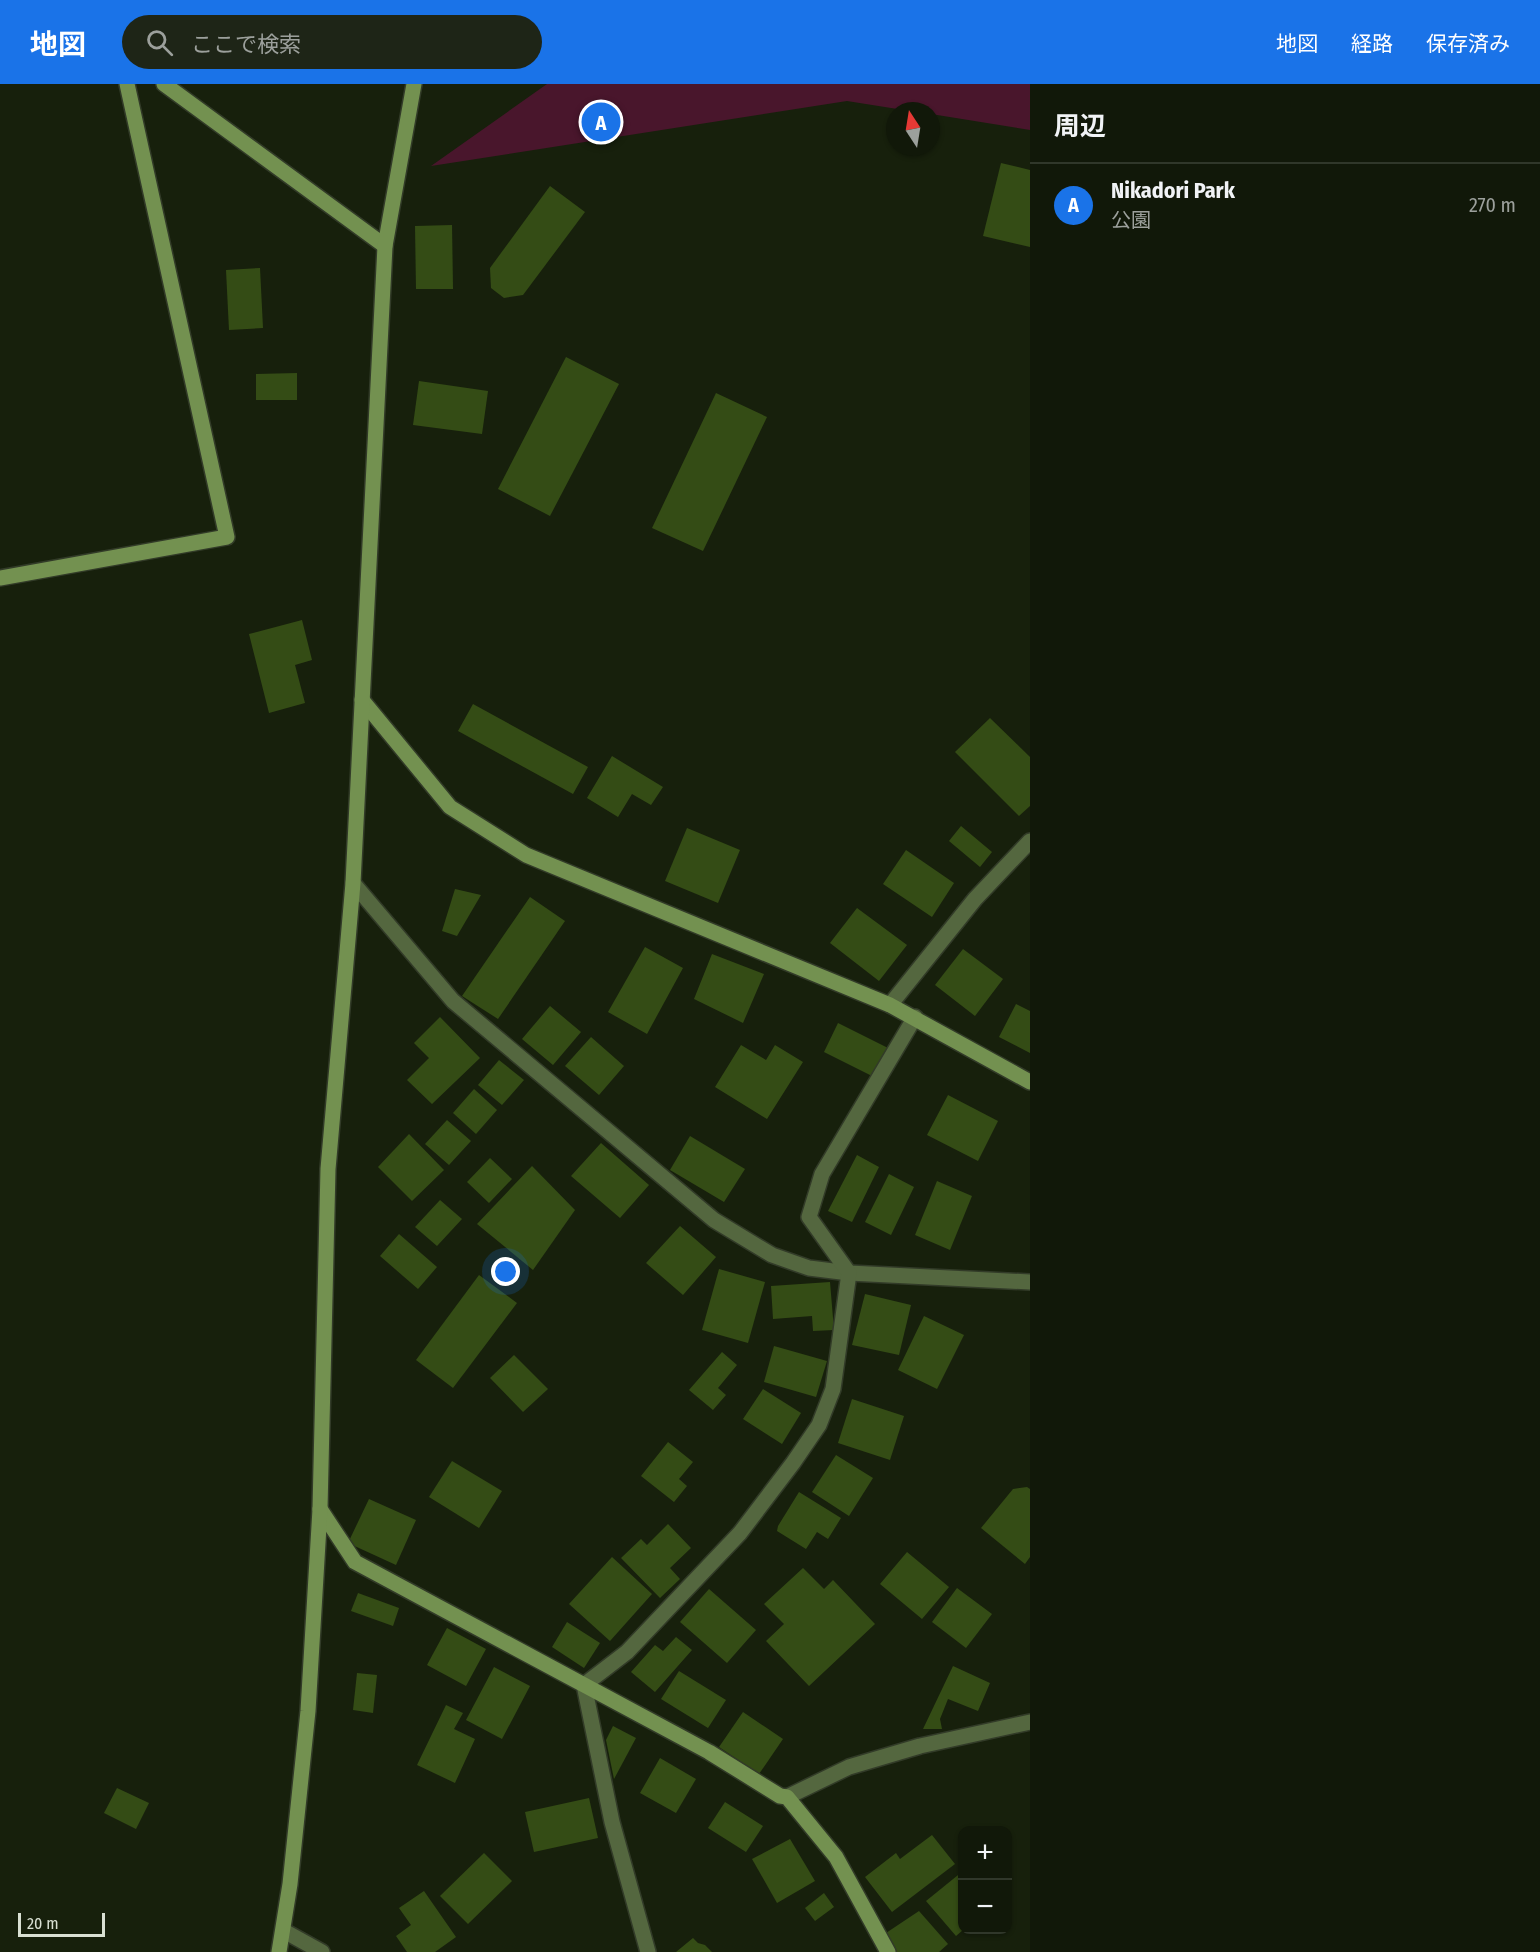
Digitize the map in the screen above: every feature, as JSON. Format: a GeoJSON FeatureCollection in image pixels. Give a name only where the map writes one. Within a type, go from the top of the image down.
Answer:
{"type":"FeatureCollection","features":[{"type":"Feature","properties":{"kind":"street"},"geometry":{"type":"LineString","coordinates":[[0,578],[227,537],[127,84]]}},
{"type":"Feature","properties":{"kind":"street"},"geometry":{"type":"LineString","coordinates":[[165,84],[385,246]]}},
{"type":"Feature","properties":{"kind":"street"},"geometry":{"type":"LineString","coordinates":[[279,1952],[284,1931],[308,1711],[320,1509],[328,1169],[353,883],[385,246],[414,84]]}},
{"type":"Feature","properties":{"kind":"street"},"geometry":{"type":"LineString","coordinates":[[362,700],[450,807],[526,855],[890,1005],[1030,1082]]}},
{"type":"Feature","properties":{"kind":"street"},"geometry":{"type":"LineString","coordinates":[[890,1005],[975,899],[1030,841]]}},
{"type":"Feature","properties":{"kind":"street"},"geometry":{"type":"LineString","coordinates":[[353,883],[453,1001],[714,1220],[772,1256],[809,1268],[849,1273],[1030,1282]]}},
{"type":"Feature","properties":{"kind":"street"},"geometry":{"type":"LineString","coordinates":[[584,1685],[627,1652],[740,1533],[794,1463],[819,1425],[833,1389],[849,1273],[809,1217],[822,1174],[915,1017]]}},
{"type":"Feature","properties":{"kind":"street"},"geometry":{"type":"LineString","coordinates":[[320,1509],[355,1562],[709,1752],[780,1796],[787,1797],[849,1767],[920,1746],[1030,1722]]}},
{"type":"Feature","properties":{"kind":"street"},"geometry":{"type":"LineString","coordinates":[[584,1685],[612,1822],[648,1952]]}},
{"type":"Feature","properties":{"kind":"street"},"geometry":{"type":"LineString","coordinates":[[787,1797],[836,1857],[888,1952]]}},
{"type":"Feature","properties":{"kind":"street"},"geometry":{"type":"LineString","coordinates":[[284,1931],[322,1952]]}},
{"type":"Feature","properties":{"kind":"shaded area"},"geometry":{"type":"Polygon","coordinates":[[[547,84],[1030,84],[1030,130],[940,115],[940,102],[886,102],[886,107],[847,101],[431,166],[547,84]]]}},
{"type":"Feature","properties":{"kind":"building"},"geometry":{"type":"Polygon","coordinates":[[[1001,163],[1030,170],[1030,247],[983,236],[1001,163]]]}},
{"type":"Feature","properties":{"kind":"building"},"geometry":{"type":"Polygon","coordinates":[[[550,186],[585,212],[523,295],[504,298],[491,288],[490,268],[550,186]]]}},
{"type":"Feature","properties":{"kind":"building"},"geometry":{"type":"Polygon","coordinates":[[[452,225],[453,289],[416,289],[415,226],[452,225]]]}},
{"type":"Feature","properties":{"kind":"building"},"geometry":{"type":"Polygon","coordinates":[[[260,268],[263,328],[229,330],[226,270],[260,268]]]}},
{"type":"Feature","properties":{"kind":"building"},"geometry":{"type":"Polygon","coordinates":[[[566,357],[619,384],[550,516],[498,489],[566,357]]]}},
{"type":"Feature","properties":{"kind":"building"},"geometry":{"type":"Polygon","coordinates":[[[297,373],[297,400],[256,400],[256,374],[297,373]]]}},
{"type":"Feature","properties":{"kind":"building"},"geometry":{"type":"Polygon","coordinates":[[[419,381],[488,391],[482,434],[413,425],[419,381]]]}},
{"type":"Feature","properties":{"kind":"building"},"geometry":{"type":"Polygon","coordinates":[[[716,393],[767,417],[703,551],[652,528],[716,393]]]}},
{"type":"Feature","properties":{"kind":"building"},"geometry":{"type":"Polygon","coordinates":[[[302,620],[312,660],[295,665],[305,703],[269,713],[249,634],[302,620]]]}},
{"type":"Feature","properties":{"kind":"building"},"geometry":{"type":"Polygon","coordinates":[[[473,704],[588,767],[573,794],[458,731],[473,704]]]}},
{"type":"Feature","properties":{"kind":"building"},"geometry":{"type":"Polygon","coordinates":[[[990,718],[1030,757],[1030,806],[1019,816],[955,752],[990,718]]]}},
{"type":"Feature","properties":{"kind":"building"},"geometry":{"type":"Polygon","coordinates":[[[612,756],[663,787],[651,805],[632,794],[618,817],[587,798],[612,756]]]}},
{"type":"Feature","properties":{"kind":"building"},"geometry":{"type":"Polygon","coordinates":[[[961,826],[992,852],[980,867],[949,841],[961,826]]]}},
{"type":"Feature","properties":{"kind":"building"},"geometry":{"type":"Polygon","coordinates":[[[687,828],[740,850],[718,903],[665,881],[687,828]]]}},
{"type":"Feature","properties":{"kind":"building"},"geometry":{"type":"Polygon","coordinates":[[[906,850],[954,883],[932,917],[883,884],[906,850]]]}},
{"type":"Feature","properties":{"kind":"building"},"geometry":{"type":"Polygon","coordinates":[[[455,889],[481,895],[457,936],[442,931],[455,889]]]}},
{"type":"Feature","properties":{"kind":"building"},"geometry":{"type":"Polygon","coordinates":[[[530,897],[565,921],[498,1019],[462,996],[530,897]]]}},
{"type":"Feature","properties":{"kind":"building"},"geometry":{"type":"Polygon","coordinates":[[[857,908],[907,945],[879,981],[830,943],[857,908]]]}},
{"type":"Feature","properties":{"kind":"building"},"geometry":{"type":"Polygon","coordinates":[[[645,947],[683,968],[647,1034],[608,1012],[645,947]]]}},
{"type":"Feature","properties":{"kind":"building"},"geometry":{"type":"Polygon","coordinates":[[[963,949],[1003,979],[975,1016],[935,985],[963,949]]]}},
{"type":"Feature","properties":{"kind":"building"},"geometry":{"type":"Polygon","coordinates":[[[712,954],[764,974],[743,1023],[694,999],[712,954]]]}},
{"type":"Feature","properties":{"kind":"building"},"geometry":{"type":"Polygon","coordinates":[[[1016,1004],[1030,1011],[1030,1053],[999,1037],[1016,1004]]]}},
{"type":"Feature","properties":{"kind":"building"},"geometry":{"type":"Polygon","coordinates":[[[550,1006],[581,1032],[553,1065],[522,1039],[550,1006]]]}},
{"type":"Feature","properties":{"kind":"building"},"geometry":{"type":"Polygon","coordinates":[[[440,1017],[480,1058],[432,1104],[407,1080],[429,1058],[414,1043],[440,1017]]]}},
{"type":"Feature","properties":{"kind":"building"},"geometry":{"type":"Polygon","coordinates":[[[838,1023],[888,1048],[874,1077],[824,1052],[838,1023]]]}},
{"type":"Feature","properties":{"kind":"building"},"geometry":{"type":"Polygon","coordinates":[[[591,1037],[624,1066],[599,1095],[565,1066],[591,1037]]]}},
{"type":"Feature","properties":{"kind":"building"},"geometry":{"type":"Polygon","coordinates":[[[741,1045],[766,1060],[775,1045],[803,1062],[767,1119],[715,1087],[741,1045]]]}},
{"type":"Feature","properties":{"kind":"building"},"geometry":{"type":"Polygon","coordinates":[[[499,1060],[524,1080],[502,1105],[478,1085],[499,1060]]]}},
{"type":"Feature","properties":{"kind":"building"},"geometry":{"type":"Polygon","coordinates":[[[474,1089],[497,1110],[476,1134],[453,1113],[474,1089]]]}},
{"type":"Feature","properties":{"kind":"building"},"geometry":{"type":"Polygon","coordinates":[[[948,1095],[998,1121],[978,1161],[927,1135],[948,1095]]]}},
{"type":"Feature","properties":{"kind":"building"},"geometry":{"type":"Polygon","coordinates":[[[447,1120],[471,1141],[449,1165],[425,1144],[447,1120]]]}},
{"type":"Feature","properties":{"kind":"building"},"geometry":{"type":"Polygon","coordinates":[[[409,1134],[444,1170],[412,1201],[378,1167],[409,1134]]]}},
{"type":"Feature","properties":{"kind":"building"},"geometry":{"type":"Polygon","coordinates":[[[690,1136],[745,1169],[724,1202],[670,1170],[690,1136]]]}},
{"type":"Feature","properties":{"kind":"building"},"geometry":{"type":"Polygon","coordinates":[[[601,1143],[649,1185],[620,1218],[571,1176],[601,1143]]]}},
{"type":"Feature","properties":{"kind":"building"},"geometry":{"type":"Polygon","coordinates":[[[857,1155],[879,1167],[852,1222],[828,1211],[857,1155]]]}},
{"type":"Feature","properties":{"kind":"building"},"geometry":{"type":"Polygon","coordinates":[[[490,1158],[512,1179],[489,1203],[467,1182],[490,1158]]]}},
{"type":"Feature","properties":{"kind":"building"},"geometry":{"type":"Polygon","coordinates":[[[532,1166],[575,1210],[533,1270],[477,1224],[532,1166]]]}},
{"type":"Feature","properties":{"kind":"building"},"geometry":{"type":"Polygon","coordinates":[[[889,1174],[914,1187],[891,1235],[865,1222],[889,1174]]]}},
{"type":"Feature","properties":{"kind":"building"},"geometry":{"type":"Polygon","coordinates":[[[937,1181],[972,1196],[950,1250],[915,1235],[937,1181]]]}},
{"type":"Feature","properties":{"kind":"building"},"geometry":{"type":"Polygon","coordinates":[[[440,1200],[462,1219],[437,1246],[415,1227],[440,1200]]]}},
{"type":"Feature","properties":{"kind":"building"},"geometry":{"type":"Polygon","coordinates":[[[680,1226],[716,1257],[683,1295],[646,1263],[680,1226]]]}},
{"type":"Feature","properties":{"kind":"building"},"geometry":{"type":"Polygon","coordinates":[[[399,1234],[437,1267],[418,1289],[380,1256],[399,1234]]]}},
{"type":"Feature","properties":{"kind":"building"},"geometry":{"type":"Polygon","coordinates":[[[719,1269],[765,1282],[748,1343],[702,1330],[719,1269]]]}},
{"type":"Feature","properties":{"kind":"building"},"geometry":{"type":"Polygon","coordinates":[[[479,1275],[517,1303],[453,1388],[416,1360],[479,1275]]]}},
{"type":"Feature","properties":{"kind":"building"},"geometry":{"type":"Polygon","coordinates":[[[830,1282],[834,1330],[813,1331],[812,1316],[773,1319],[771,1286],[830,1282]]]}},
{"type":"Feature","properties":{"kind":"building"},"geometry":{"type":"Polygon","coordinates":[[[865,1294],[911,1305],[899,1355],[852,1345],[865,1294]]]}},
{"type":"Feature","properties":{"kind":"building"},"geometry":{"type":"Polygon","coordinates":[[[924,1316],[964,1335],[937,1389],[898,1370],[924,1316]]]}},
{"type":"Feature","properties":{"kind":"building"},"geometry":{"type":"Polygon","coordinates":[[[774,1346],[827,1361],[816,1397],[764,1382],[774,1346]]]}},
{"type":"Feature","properties":{"kind":"building"},"geometry":{"type":"Polygon","coordinates":[[[722,1352],[737,1365],[718,1388],[726,1395],[713,1410],[689,1390],[722,1352]]]}},
{"type":"Feature","properties":{"kind":"building"},"geometry":{"type":"Polygon","coordinates":[[[514,1355],[548,1389],[523,1412],[490,1378],[514,1355]]]}},
{"type":"Feature","properties":{"kind":"building"},"geometry":{"type":"Polygon","coordinates":[[[763,1389],[801,1413],[782,1444],[743,1419],[763,1389]]]}},
{"type":"Feature","properties":{"kind":"building"},"geometry":{"type":"Polygon","coordinates":[[[852,1399],[904,1416],[890,1460],[838,1443],[852,1399]]]}},
{"type":"Feature","properties":{"kind":"building"},"geometry":{"type":"Polygon","coordinates":[[[668,1442],[693,1462],[679,1479],[687,1486],[674,1502],[641,1476],[668,1442]]]}},
{"type":"Feature","properties":{"kind":"building"},"geometry":{"type":"Polygon","coordinates":[[[836,1455],[873,1478],[849,1516],[812,1492],[836,1455]]]}},
{"type":"Feature","properties":{"kind":"building"},"geometry":{"type":"Polygon","coordinates":[[[452,1461],[502,1491],[479,1528],[429,1497],[452,1461]]]}},
{"type":"Feature","properties":{"kind":"building"},"geometry":{"type":"Polygon","coordinates":[[[1027,1487],[1030,1489],[1030,1557],[1025,1564],[981,1528],[1013,1489],[1027,1487]]]}},
{"type":"Feature","properties":{"kind":"building"},"geometry":{"type":"Polygon","coordinates":[[[799,1492],[841,1518],[828,1539],[817,1532],[806,1549],[777,1531],[799,1492]]]}},
{"type":"Feature","properties":{"kind":"building"},"geometry":{"type":"Polygon","coordinates":[[[369,1499],[416,1520],[396,1565],[348,1543],[369,1499]]]}},
{"type":"Feature","properties":{"kind":"building"},"geometry":{"type":"Polygon","coordinates":[[[668,1524],[691,1548],[670,1568],[680,1579],[660,1598],[621,1558],[641,1539],[647,1545],[668,1524]]]}},
{"type":"Feature","properties":{"kind":"building"},"geometry":{"type":"Polygon","coordinates":[[[907,1552],[949,1587],[922,1619],[880,1584],[907,1552]]]}},
{"type":"Feature","properties":{"kind":"building"},"geometry":{"type":"Polygon","coordinates":[[[612,1557],[652,1594],[610,1641],[569,1604],[612,1557]]]}},
{"type":"Feature","properties":{"kind":"building"},"geometry":{"type":"Polygon","coordinates":[[[803,1568],[824,1589],[833,1580],[875,1624],[809,1686],[766,1641],[784,1624],[764,1604],[803,1568]]]}},
{"type":"Feature","properties":{"kind":"building"},"geometry":{"type":"Polygon","coordinates":[[[957,1588],[992,1614],[966,1648],[932,1622],[957,1588]]]}},
{"type":"Feature","properties":{"kind":"building"},"geometry":{"type":"Polygon","coordinates":[[[709,1589],[756,1630],[727,1663],[680,1622],[709,1589]]]}},
{"type":"Feature","properties":{"kind":"building"},"geometry":{"type":"Polygon","coordinates":[[[358,1593],[399,1608],[393,1626],[351,1611],[358,1593]]]}},
{"type":"Feature","properties":{"kind":"building"},"geometry":{"type":"Polygon","coordinates":[[[567,1622],[600,1643],[584,1668],[552,1647],[567,1622]]]}},
{"type":"Feature","properties":{"kind":"building"},"geometry":{"type":"Polygon","coordinates":[[[447,1628],[486,1649],[466,1686],[427,1665],[447,1628]]]}},
{"type":"Feature","properties":{"kind":"building"},"geometry":{"type":"Polygon","coordinates":[[[676,1637],[692,1650],[655,1692],[631,1672],[655,1645],[663,1651],[676,1637]]]}},
{"type":"Feature","properties":{"kind":"building"},"geometry":{"type":"Polygon","coordinates":[[[953,1666],[990,1683],[978,1711],[948,1699],[940,1719],[942,1729],[923,1729],[953,1666]]]}},
{"type":"Feature","properties":{"kind":"building"},"geometry":{"type":"Polygon","coordinates":[[[494,1667],[530,1686],[502,1739],[466,1720],[494,1667]]]}},
{"type":"Feature","properties":{"kind":"building"},"geometry":{"type":"Polygon","coordinates":[[[679,1671],[726,1700],[708,1728],[661,1699],[679,1671]]]}},
{"type":"Feature","properties":{"kind":"building"},"geometry":{"type":"Polygon","coordinates":[[[357,1673],[377,1675],[373,1713],[353,1710],[357,1673]]]}},
{"type":"Feature","properties":{"kind":"building"},"geometry":{"type":"Polygon","coordinates":[[[446,1705],[463,1713],[454,1729],[475,1739],[455,1783],[417,1765],[446,1705]]]}},
{"type":"Feature","properties":{"kind":"building"},"geometry":{"type":"Polygon","coordinates":[[[743,1712],[783,1739],[759,1774],[719,1747],[743,1712]]]}},
{"type":"Feature","properties":{"kind":"building"},"geometry":{"type":"Polygon","coordinates":[[[613,1726],[636,1738],[614,1779],[606,1740],[613,1726]]]}},
{"type":"Feature","properties":{"kind":"building"},"geometry":{"type":"Polygon","coordinates":[[[660,1758],[696,1779],[676,1813],[640,1793],[660,1758]]]}},
{"type":"Feature","properties":{"kind":"building"},"geometry":{"type":"Polygon","coordinates":[[[117,1788],[149,1803],[136,1829],[104,1813],[117,1788]]]}},
{"type":"Feature","properties":{"kind":"building"},"geometry":{"type":"Polygon","coordinates":[[[589,1798],[598,1838],[534,1852],[525,1812],[589,1798]]]}},
{"type":"Feature","properties":{"kind":"building"},"geometry":{"type":"Polygon","coordinates":[[[725,1802],[763,1826],[746,1852],[708,1828],[725,1802]]]}},
{"type":"Feature","properties":{"kind":"building"},"geometry":{"type":"Polygon","coordinates":[[[932,1835],[955,1864],[892,1912],[865,1877],[896,1853],[900,1859],[932,1835]]]}},
{"type":"Feature","properties":{"kind":"building"},"geometry":{"type":"Polygon","coordinates":[[[790,1839],[815,1881],[777,1903],[752,1859],[790,1839]]]}},
{"type":"Feature","properties":{"kind":"building"},"geometry":{"type":"Polygon","coordinates":[[[484,1853],[512,1881],[468,1924],[440,1896],[484,1853]]]}},
{"type":"Feature","properties":{"kind":"building"},"geometry":{"type":"Polygon","coordinates":[[[958,1875],[958,1934],[956,1936],[926,1901],[958,1875]]]}},
{"type":"Feature","properties":{"kind":"building"},"geometry":{"type":"Polygon","coordinates":[[[424,1891],[456,1937],[435,1952],[407,1952],[396,1936],[411,1925],[399,1908],[424,1891]]]}},
{"type":"Feature","properties":{"kind":"building"},"geometry":{"type":"Polygon","coordinates":[[[824,1893],[834,1907],[815,1921],[805,1908],[824,1893]]]}},
{"type":"Feature","properties":{"kind":"building"},"geometry":{"type":"Polygon","coordinates":[[[919,1911],[948,1944],[939,1952],[895,1952],[886,1933],[919,1911]]]}},
{"type":"Feature","properties":{"kind":"building"},"geometry":{"type":"Polygon","coordinates":[[[693,1938],[705,1945],[712,1952],[676,1952],[693,1938]]]}},
{"type":"Feature","properties":{"kind":"place","name":"Nikadori Park"},"geometry":{"type":"Point","coordinates":[601,122]}}]}
